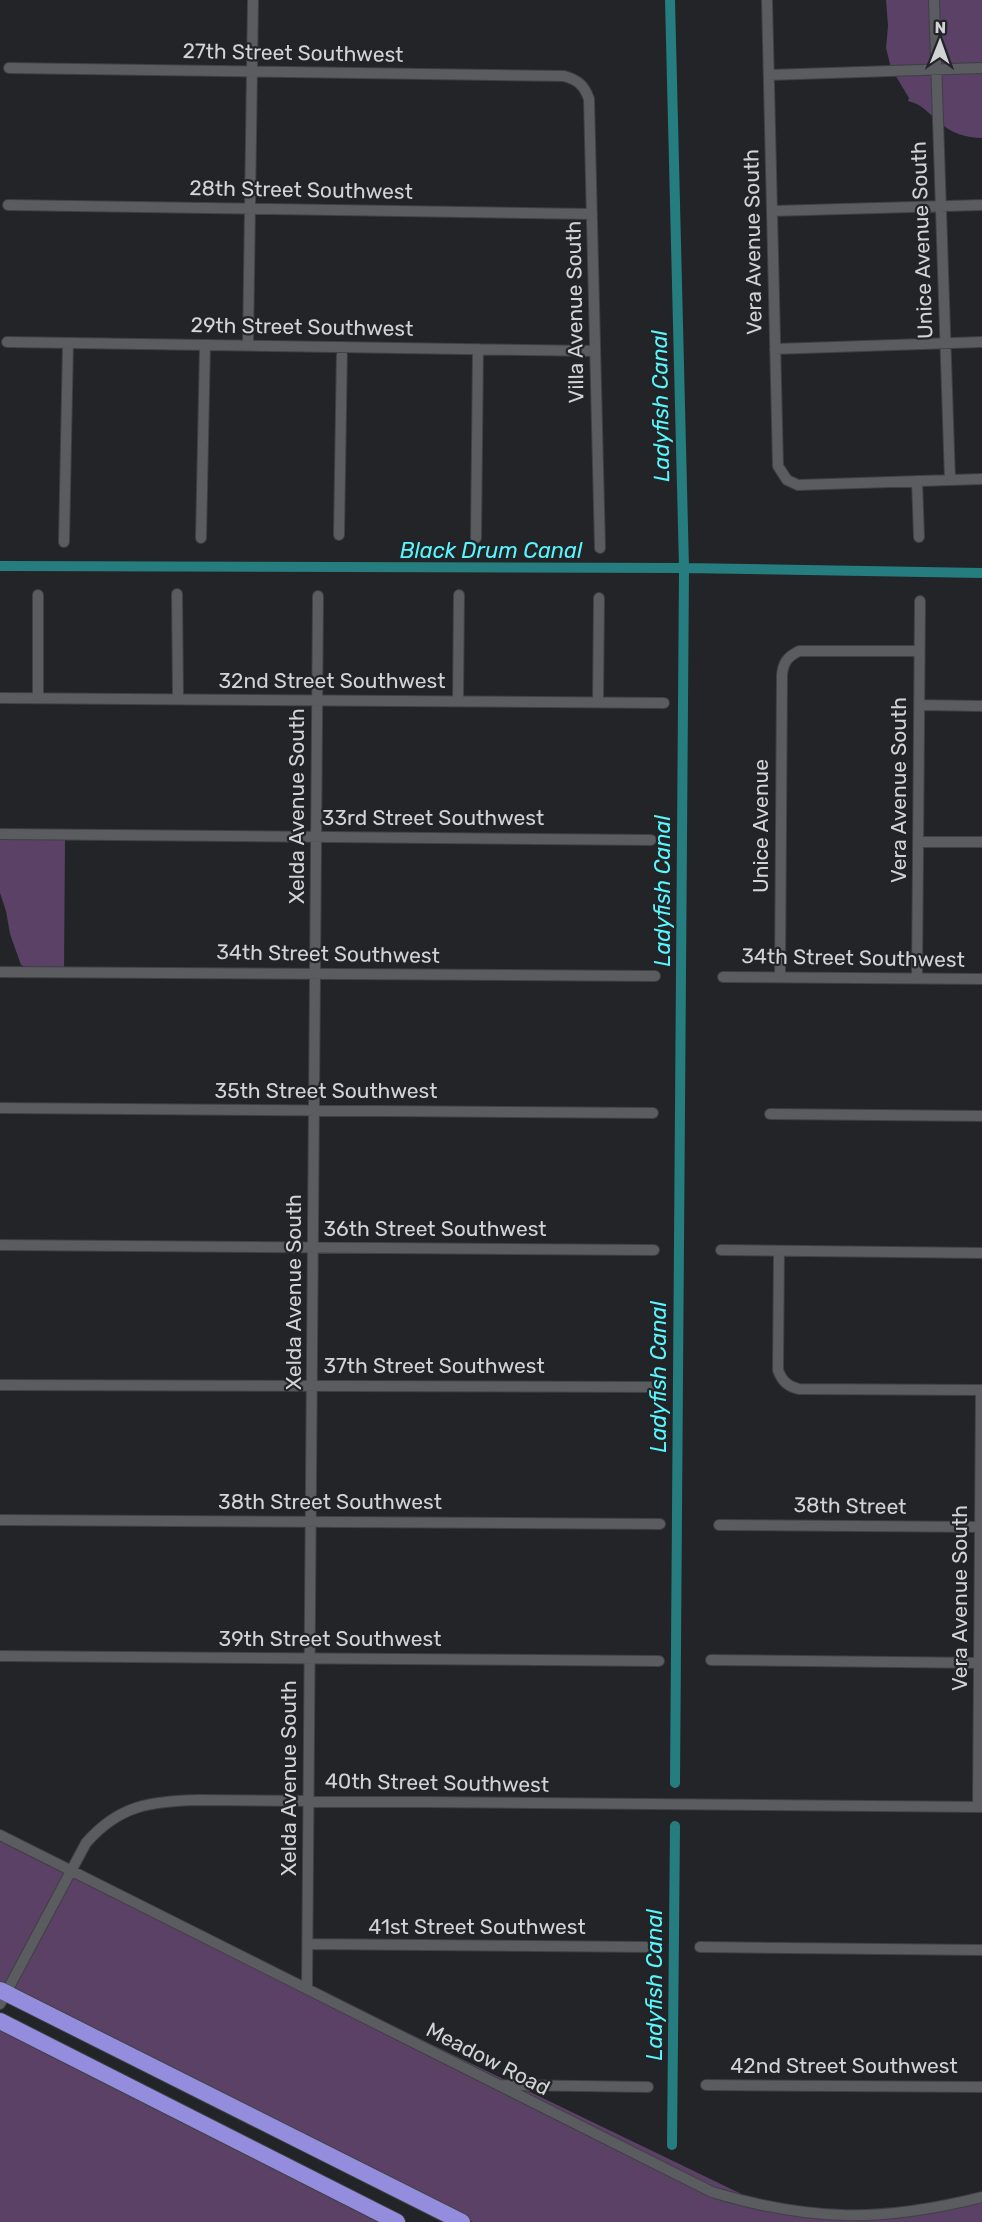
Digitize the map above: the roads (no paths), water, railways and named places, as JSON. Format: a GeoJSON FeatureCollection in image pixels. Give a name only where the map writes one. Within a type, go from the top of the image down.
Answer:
{"type":"FeatureCollection","features":[{"type":"Feature","properties":{"kind":"highway"},"geometry":{"type":"LineString","coordinates":[[2,1996],[462,2222]]}},
{"type":"Feature","properties":{"kind":"highway"},"geometry":{"type":"LineString","coordinates":[[0,2021],[397,2222]]}},
{"type":"Feature","properties":{"kind":"street"},"geometry":{"type":"LineString","coordinates":[[248,345],[253,0]]}},
{"type":"Feature","properties":{"kind":"street","name":"Vera Avenue South"},"geometry":{"type":"LineString","coordinates":[[767,0],[778,466],[787,480],[798,485],[917,481]]}},
{"type":"Feature","properties":{"kind":"street","name":"Unice Avenue South"},"geometry":{"type":"LineString","coordinates":[[934,0],[950,480]]}},
{"type":"Feature","properties":{"kind":"street"},"geometry":{"type":"LineString","coordinates":[[769,75],[982,68]]}},
{"type":"Feature","properties":{"kind":"street","name":"27th Street Southwest"},"geometry":{"type":"LineString","coordinates":[[9,69],[564,76],[577,80]]}},
{"type":"Feature","properties":{"kind":"street","name":"Villa Avenue South"},"geometry":{"type":"LineString","coordinates":[[577,80],[585,88],[589,99],[600,548]]}},
{"type":"Feature","properties":{"kind":"street","name":"28th Street Southwest"},"geometry":{"type":"LineString","coordinates":[[8,205],[592,214]]}},
{"type":"Feature","properties":{"kind":"street"},"geometry":{"type":"LineString","coordinates":[[772,211],[982,205]]}},
{"type":"Feature","properties":{"kind":"street","name":"29th Street Southwest"},"geometry":{"type":"LineString","coordinates":[[8,342],[595,351]]}},
{"type":"Feature","properties":{"kind":"street"},"geometry":{"type":"LineString","coordinates":[[775,349],[982,342]]}},
{"type":"Feature","properties":{"kind":"street"},"geometry":{"type":"LineString","coordinates":[[64,542],[68,343]]}},
{"type":"Feature","properties":{"kind":"street"},"geometry":{"type":"LineString","coordinates":[[201,538],[205,345]]}},
{"type":"Feature","properties":{"kind":"street"},"geometry":{"type":"LineString","coordinates":[[339,535],[342,347]]}},
{"type":"Feature","properties":{"kind":"street"},"geometry":{"type":"LineString","coordinates":[[476,538],[478,349]]}},
{"type":"Feature","properties":{"kind":"street"},"geometry":{"type":"LineString","coordinates":[[919,537],[917,481],[982,478]]}},
{"type":"Feature","properties":{"kind":"street"},"geometry":{"type":"LineString","coordinates":[[177,594],[178,699]]}},
{"type":"Feature","properties":{"kind":"street"},"geometry":{"type":"LineString","coordinates":[[458,701],[459,595]]}},
{"type":"Feature","properties":{"kind":"street"},"geometry":{"type":"LineString","coordinates":[[38,596],[38,698]]}},
{"type":"Feature","properties":{"kind":"street","name":"Xelda Avenue South"},"geometry":{"type":"LineString","coordinates":[[307,1989],[318,596]]}},
{"type":"Feature","properties":{"kind":"street"},"geometry":{"type":"LineString","coordinates":[[598,702],[599,598]]}},
{"type":"Feature","properties":{"kind":"street","name":"Vera Avenue South"},"geometry":{"type":"LineString","coordinates":[[918,978],[920,601]]}},
{"type":"Feature","properties":{"kind":"street","name":"Unice Avenue"},"geometry":{"type":"LineString","coordinates":[[780,977],[782,675],[784,663],[799,651],[919,651]]}},
{"type":"Feature","properties":{"kind":"street","name":"32nd Street Southwest"},"geometry":{"type":"LineString","coordinates":[[0,698],[664,703]]}},
{"type":"Feature","properties":{"kind":"street"},"geometry":{"type":"LineString","coordinates":[[919,705],[982,706]]}},
{"type":"Feature","properties":{"kind":"street","name":"33rd Street Southwest"},"geometry":{"type":"LineString","coordinates":[[0,834],[651,840]]}},
{"type":"Feature","properties":{"kind":"street"},"geometry":{"type":"LineString","coordinates":[[918,842],[982,842]]}},
{"type":"Feature","properties":{"kind":"street","name":"34th Street Southwest"},"geometry":{"type":"LineString","coordinates":[[0,972],[656,976]]}},
{"type":"Feature","properties":{"kind":"street","name":"34th Street Southwest"},"geometry":{"type":"LineString","coordinates":[[723,977],[982,979]]}},
{"type":"Feature","properties":{"kind":"street","name":"35th Street Southwest"},"geometry":{"type":"LineString","coordinates":[[0,1108],[653,1113]]}},
{"type":"Feature","properties":{"kind":"street"},"geometry":{"type":"LineString","coordinates":[[770,1114],[982,1116]]}},
{"type":"Feature","properties":{"kind":"street","name":"36th Street Southwest"},"geometry":{"type":"LineString","coordinates":[[0,1245],[654,1250]]}},
{"type":"Feature","properties":{"kind":"street"},"geometry":{"type":"LineString","coordinates":[[722,1250],[982,1253]]}},
{"type":"Feature","properties":{"kind":"street"},"geometry":{"type":"LineString","coordinates":[[778,1251],[778,1370],[782,1380],[789,1386],[799,1389],[981,1390]]}},
{"type":"Feature","properties":{"kind":"street","name":"37th Street Southwest"},"geometry":{"type":"LineString","coordinates":[[0,1385],[651,1387]]}},
{"type":"Feature","properties":{"kind":"street","name":"Vera Avenue South"},"geometry":{"type":"LineString","coordinates":[[980,1807],[981,1390]]}},
{"type":"Feature","properties":{"kind":"street","name":"38th Street Southwest"},"geometry":{"type":"LineString","coordinates":[[0,1520],[660,1524]]}},
{"type":"Feature","properties":{"kind":"street","name":"38th Street"},"geometry":{"type":"LineString","coordinates":[[719,1525],[981,1527]]}},
{"type":"Feature","properties":{"kind":"street","name":"39th Street Southwest"},"geometry":{"type":"LineString","coordinates":[[0,1656],[659,1661]]}},
{"type":"Feature","properties":{"kind":"street"},"geometry":{"type":"LineString","coordinates":[[711,1660],[980,1663]]}},
{"type":"Feature","properties":{"kind":"street","name":"40th Street Southwest"},"geometry":{"type":"LineString","coordinates":[[2,1996],[81,1852],[96,1833],[118,1815],[143,1805],[177,1801],[309,1801],[980,1807]]}},
{"type":"Feature","properties":{"kind":"street","name":"Meadow Road"},"geometry":{"type":"LineString","coordinates":[[0,1835],[682,2179],[723,2196],[767,2210],[832,2219],[872,2219],[918,2213],[982,2197]]}},
{"type":"Feature","properties":{"kind":"street","name":"41st Street Southwest"},"geometry":{"type":"LineString","coordinates":[[308,1944],[646,1947]]}},
{"type":"Feature","properties":{"kind":"street"},"geometry":{"type":"LineString","coordinates":[[700,1947],[982,1950]]}},
{"type":"Feature","properties":{"kind":"street"},"geometry":{"type":"LineString","coordinates":[[496,2085],[648,2087]]}},
{"type":"Feature","properties":{"kind":"street","name":"42nd Street Southwest"},"geometry":{"type":"LineString","coordinates":[[706,2085],[982,2087]]}},
{"type":"Feature","properties":{"kind":"waterway","name":"Ladyfish Canal"},"geometry":{"type":"LineString","coordinates":[[670,0],[684,568],[675,1783]]}},
{"type":"Feature","properties":{"kind":"waterway","name":"Black Drum Canal"},"geometry":{"type":"LineString","coordinates":[[0,566],[684,568],[982,573]]}},
{"type":"Feature","properties":{"kind":"waterway","name":"Ladyfish Canal"},"geometry":{"type":"LineString","coordinates":[[672,2145],[675,1826]]}}]}
